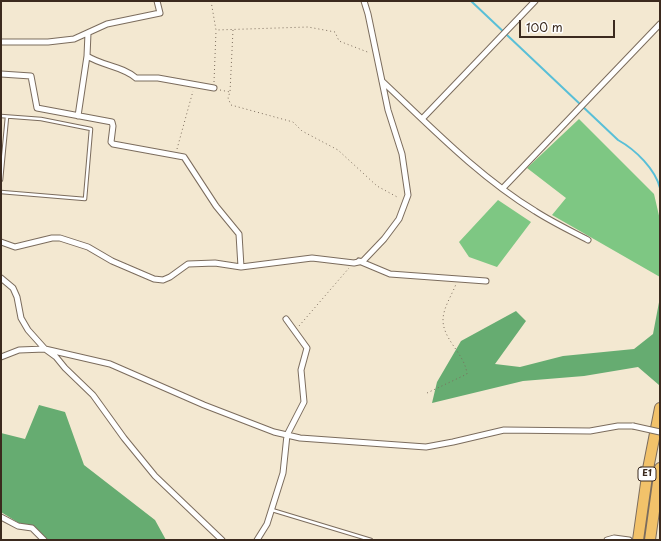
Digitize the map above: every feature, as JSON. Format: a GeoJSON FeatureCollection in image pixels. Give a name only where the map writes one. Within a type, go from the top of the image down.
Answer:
{"type":"FeatureCollection","features":[{"type":"Feature","properties":{"kind":"highway","name":"E1"},"geometry":{"type":"LineString","coordinates":[[638,540],[648,469],[660,408]]}},
{"type":"Feature","properties":{"kind":"highway","name":"E1"},"geometry":{"type":"LineString","coordinates":[[650,540],[660,468]]}},
{"type":"Feature","properties":{"kind":"street"},"geometry":{"type":"LineString","coordinates":[[1,42],[48,42],[74,39],[107,24],[160,13],[157,1]]}},
{"type":"Feature","properties":{"kind":"street"},"geometry":{"type":"LineString","coordinates":[[356,262],[363,260],[384,239],[399,219],[408,195],[402,154],[388,110],[364,1]]}},
{"type":"Feature","properties":{"kind":"street"},"geometry":{"type":"LineString","coordinates":[[422,119],[535,1]]}},
{"type":"Feature","properties":{"kind":"street"},"geometry":{"type":"LineString","coordinates":[[503,188],[660,24]]}},
{"type":"Feature","properties":{"kind":"street"},"geometry":{"type":"LineString","coordinates":[[78,116],[87,56],[88,33]]}},
{"type":"Feature","properties":{"kind":"street"},"geometry":{"type":"LineString","coordinates":[[87,56],[109,67],[128,70],[136,78],[158,78],[214,88]]}},
{"type":"Feature","properties":{"kind":"street"},"geometry":{"type":"LineString","coordinates":[[1,74],[31,76],[37,108],[112,122],[111,142],[113,144],[184,158],[216,206],[239,234],[241,267]]}},
{"type":"Feature","properties":{"kind":"street"},"geometry":{"type":"LineString","coordinates":[[382,81],[467,160],[503,188],[535,211],[588,240]]}},
{"type":"Feature","properties":{"kind":"street"},"geometry":{"type":"LineString","coordinates":[[1,242],[15,247],[52,238],[60,238],[88,247],[112,261],[154,279],[163,280],[170,277],[188,264],[215,263],[241,267],[312,258],[356,262],[390,274],[486,281]]}},
{"type":"Feature","properties":{"kind":"street"},"geometry":{"type":"LineString","coordinates":[[1,278],[13,288],[17,297],[21,318],[28,330],[45,349],[56,357],[92,395],[124,438],[156,476],[222,540]]}},
{"type":"Feature","properties":{"kind":"street"},"geometry":{"type":"LineString","coordinates":[[257,540],[267,524],[283,474],[287,435],[304,402],[301,370],[307,348],[286,319]]}},
{"type":"Feature","properties":{"kind":"street"},"geometry":{"type":"LineString","coordinates":[[1,356],[18,350],[45,349],[110,364],[204,405],[287,435],[300,438],[426,447],[504,430],[590,431],[618,426],[633,426],[660,432]]}},
{"type":"Feature","properties":{"kind":"street"},"geometry":{"type":"LineString","coordinates":[[1,517],[18,526],[32,528],[44,540]]}},
{"type":"Feature","properties":{"kind":"street"},"geometry":{"type":"LineString","coordinates":[[607,540],[614,538],[629,540]]}},
{"type":"Feature","properties":{"kind":"lane"},"geometry":{"type":"LineString","coordinates":[[1,116],[42,119],[90,129],[84,199],[1,192]]}},
{"type":"Feature","properties":{"kind":"lane"},"geometry":{"type":"LineString","coordinates":[[1,180],[7,117]]}},
{"type":"Feature","properties":{"kind":"lane"},"geometry":{"type":"LineString","coordinates":[[272,510],[371,540]]}},
{"type":"Feature","properties":{"kind":"path"},"geometry":{"type":"LineString","coordinates":[[211,1],[216,30],[214,88],[230,92]]}},
{"type":"Feature","properties":{"kind":"path"},"geometry":{"type":"LineString","coordinates":[[216,30],[308,27],[335,32],[339,41],[376,55]]}},
{"type":"Feature","properties":{"kind":"path"},"geometry":{"type":"LineString","coordinates":[[233,30],[230,92],[228,98],[231,105],[292,122],[302,131],[338,150],[377,186],[405,202]]}},
{"type":"Feature","properties":{"kind":"path"},"geometry":{"type":"LineString","coordinates":[[175,156],[195,84]]}},
{"type":"Feature","properties":{"kind":"path"},"geometry":{"type":"LineString","coordinates":[[294,331],[356,262]]}},
{"type":"Feature","properties":{"kind":"path"},"geometry":{"type":"LineString","coordinates":[[427,393],[467,374],[466,367],[447,334],[443,320],[458,278]]}},
{"type":"Feature","properties":{"kind":"green space"},"geometry":{"type":"Polygon","coordinates":[[[579,119],[654,194],[660,220],[660,277],[552,215],[566,198],[527,168],[579,119]]]}},
{"type":"Feature","properties":{"kind":"green space"},"geometry":{"type":"Polygon","coordinates":[[[498,200],[531,222],[497,267],[469,257],[459,242],[498,200]]]}},
{"type":"Feature","properties":{"kind":"green space"},"geometry":{"type":"Polygon","coordinates":[[[660,297],[659,385],[638,367],[584,376],[523,381],[432,403],[437,382],[461,341],[516,311],[526,321],[495,364],[520,367],[563,356],[634,349],[653,334],[660,297]]]}},
{"type":"Feature","properties":{"kind":"green space"},"geometry":{"type":"Polygon","coordinates":[[[39,405],[65,412],[84,465],[155,520],[166,540],[46,540],[1,512],[1,433],[25,439],[39,405]]]}},
{"type":"Feature","properties":{"kind":"waterway"},"geometry":{"type":"LineString","coordinates":[[471,1],[618,140],[638,155],[654,174],[660,188]]}}]}
